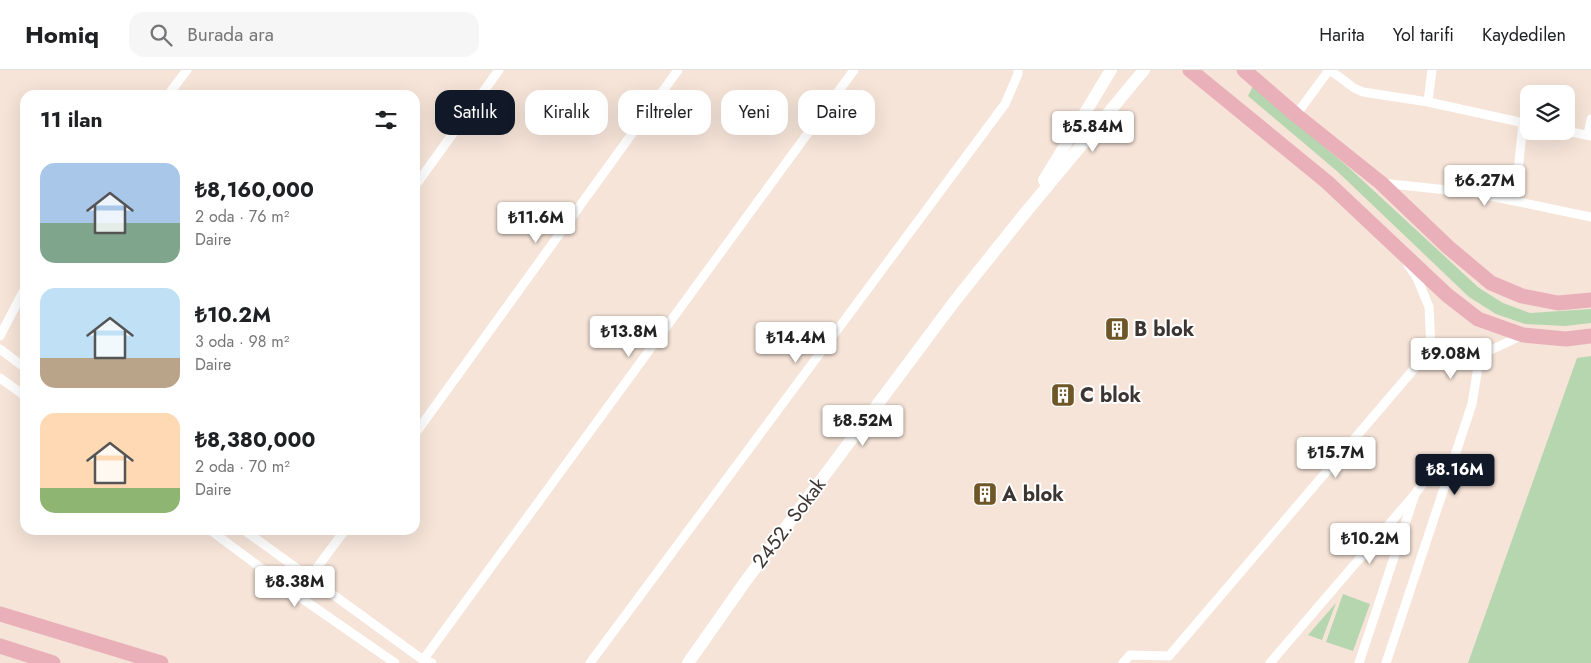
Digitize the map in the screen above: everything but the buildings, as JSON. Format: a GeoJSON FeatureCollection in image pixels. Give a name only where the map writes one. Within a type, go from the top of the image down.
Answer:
{"type":"FeatureCollection","features":[{"type":"Feature","properties":{"kind":"main road","name":"2452. Sokak"},"geometry":{"type":"LineString","coordinates":[[1021,218],[1111,70]]}},
{"type":"Feature","properties":{"kind":"main road","name":"2452. Sokak"},"geometry":{"type":"LineString","coordinates":[[688,663],[745,582],[948,310],[1021,218],[1144,70]]}},
{"type":"Feature","properties":{"kind":"main road"},"geometry":{"type":"LineString","coordinates":[[1190,70],[1327,182],[1447,295],[1478,319],[1523,335],[1566,339],[1591,336]]}},
{"type":"Feature","properties":{"kind":"main road"},"geometry":{"type":"LineString","coordinates":[[1244,70],[1381,183],[1448,247],[1491,283],[1522,296],[1558,303],[1591,300]]}},
{"type":"Feature","properties":{"kind":"main road"},"geometry":{"type":"LineString","coordinates":[[0,614],[162,663]]}},
{"type":"Feature","properties":{"kind":"main road"},"geometry":{"type":"LineString","coordinates":[[0,646],[53,663]]}},
{"type":"Feature","properties":{"kind":"street"},"geometry":{"type":"LineString","coordinates":[[172,90],[187,70]]}},
{"type":"Feature","properties":{"kind":"street"},"geometry":{"type":"LineString","coordinates":[[420,179],[500,70]]}},
{"type":"Feature","properties":{"kind":"street"},"geometry":{"type":"LineString","coordinates":[[420,427],[678,70]]}},
{"type":"Feature","properties":{"kind":"street"},"geometry":{"type":"LineString","coordinates":[[251,535],[427,661],[854,70]]}},
{"type":"Feature","properties":{"kind":"street"},"geometry":{"type":"LineString","coordinates":[[590,663],[1004,104],[1018,74],[1018,70]]}},
{"type":"Feature","properties":{"kind":"street"},"geometry":{"type":"LineString","coordinates":[[1296,114],[1330,70],[1354,88],[1363,92],[1428,102],[1520,123]]}},
{"type":"Feature","properties":{"kind":"street"},"geometry":{"type":"LineString","coordinates":[[1428,102],[1432,70]]}},
{"type":"Feature","properties":{"kind":"street"},"geometry":{"type":"LineString","coordinates":[[1575,132],[1590,135],[1591,119]]}},
{"type":"Feature","properties":{"kind":"street"},"geometry":{"type":"LineString","coordinates":[[1515,202],[1524,140]]}},
{"type":"Feature","properties":{"kind":"street"},"geometry":{"type":"LineString","coordinates":[[1381,183],[1476,194],[1591,217]]}},
{"type":"Feature","properties":{"kind":"street"},"geometry":{"type":"LineString","coordinates":[[1123,663],[1130,655],[1169,656],[1431,349],[1429,307],[1417,278],[1392,242]]}},
{"type":"Feature","properties":{"kind":"street"},"geometry":{"type":"LineString","coordinates":[[0,336],[20,298]]}},
{"type":"Feature","properties":{"kind":"street"},"geometry":{"type":"LineString","coordinates":[[1431,349],[1453,368],[1523,335]]}},
{"type":"Feature","properties":{"kind":"street"},"geometry":{"type":"LineString","coordinates":[[0,349],[20,364]]}},
{"type":"Feature","properties":{"kind":"street"},"geometry":{"type":"LineString","coordinates":[[1386,663],[1472,404],[1480,356]]}},
{"type":"Feature","properties":{"kind":"street"},"geometry":{"type":"LineString","coordinates":[[0,378],[20,392]]}},
{"type":"Feature","properties":{"kind":"street"},"geometry":{"type":"LineString","coordinates":[[1270,663],[1416,494],[1424,482]]}},
{"type":"Feature","properties":{"kind":"street"},"geometry":{"type":"LineString","coordinates":[[1359,663],[1416,494]]}},
{"type":"Feature","properties":{"kind":"street"},"geometry":{"type":"LineString","coordinates":[[217,535],[304,600],[395,663]]}},
{"type":"Feature","properties":{"kind":"street"},"geometry":{"type":"LineString","coordinates":[[310,577],[341,535]]}},
{"type":"Feature","properties":{"kind":"green space"},"geometry":{"type":"Polygon","coordinates":[[[1253,86],[1347,166],[1479,288],[1503,303],[1530,313],[1591,309],[1591,323],[1565,326],[1525,324],[1496,314],[1469,297],[1338,172],[1248,96],[1253,86]]]}},
{"type":"Feature","properties":{"kind":"green space"},"geometry":{"type":"Polygon","coordinates":[[[1591,356],[1591,663],[1468,663],[1577,358],[1591,356]]]}},
{"type":"Feature","properties":{"kind":"green space"},"geometry":{"type":"Polygon","coordinates":[[[1343,594],[1370,604],[1353,651],[1326,642],[1343,594]]]}},
{"type":"Feature","properties":{"kind":"green space"},"geometry":{"type":"Polygon","coordinates":[[[1336,603],[1322,640],[1308,635],[1336,603]]]}},
{"type":"Feature","properties":{"kind":"place","name":"B blok"},"geometry":{"type":"Point","coordinates":[1117,329]}},
{"type":"Feature","properties":{"kind":"place","name":"C blok"},"geometry":{"type":"Point","coordinates":[1063,395]}},
{"type":"Feature","properties":{"kind":"place","name":"A blok"},"geometry":{"type":"Point","coordinates":[985,494]}}]}
